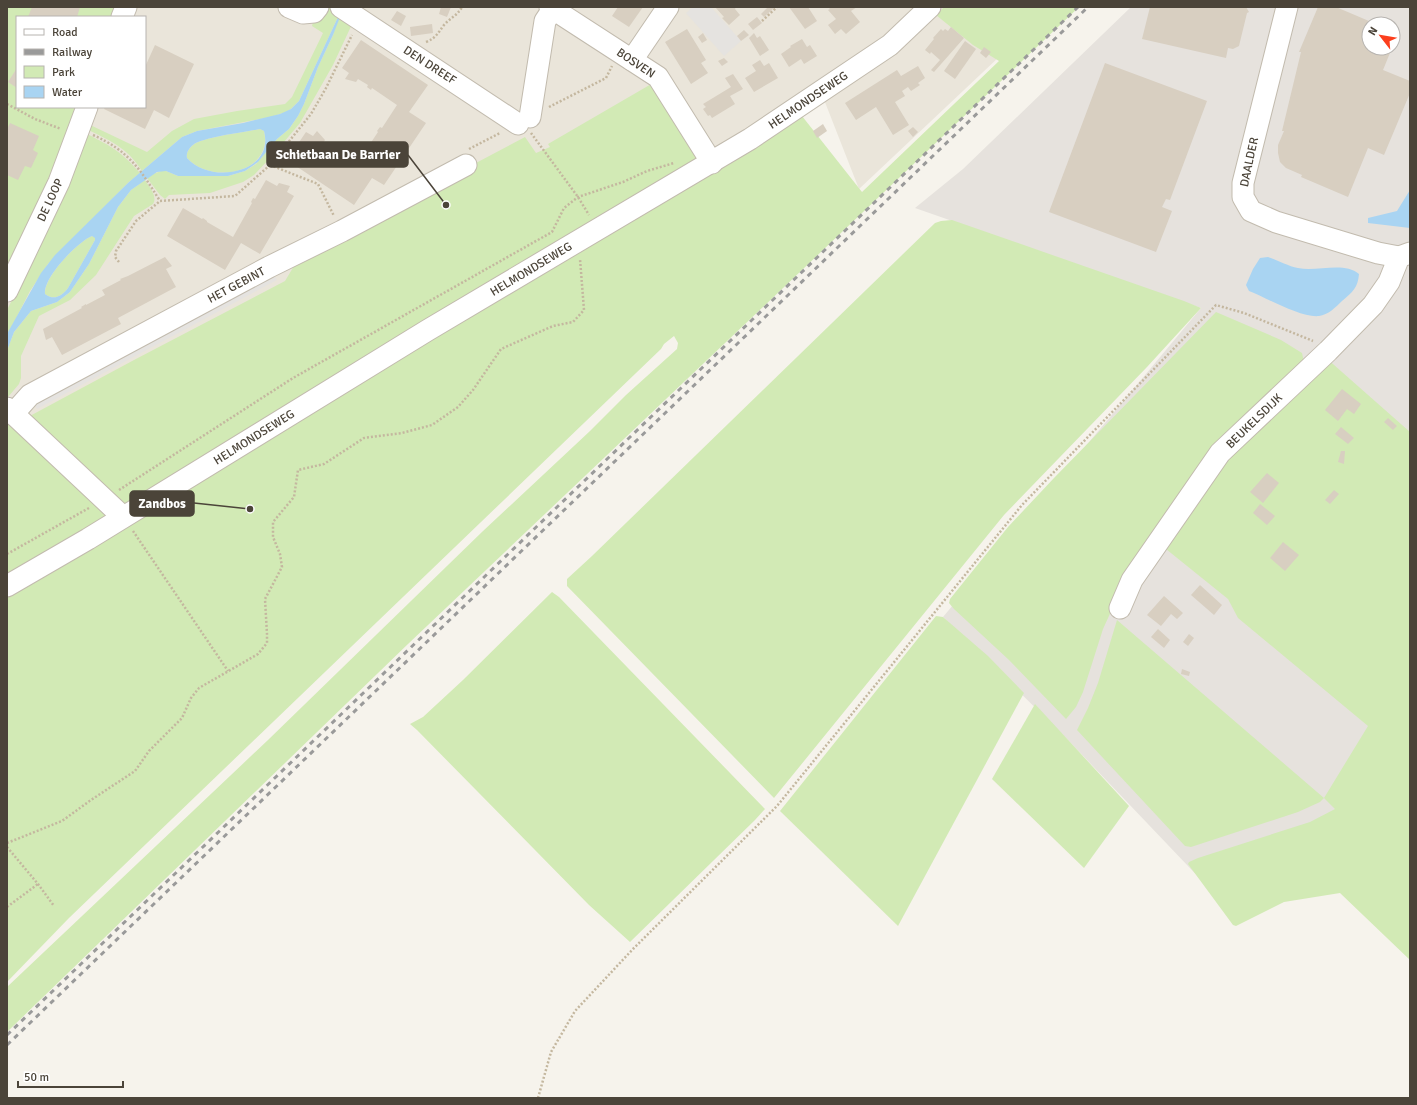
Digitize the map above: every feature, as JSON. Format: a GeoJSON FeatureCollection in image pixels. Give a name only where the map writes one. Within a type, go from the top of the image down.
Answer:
{"type":"FeatureCollection","features":[{"type":"Feature","properties":{"kind":"street"},"geometry":{"type":"LineString","coordinates":[[290,7],[303,13],[314,12],[318,7]]}},
{"type":"Feature","properties":{"kind":"street"},"geometry":{"type":"LineString","coordinates":[[632,60],[668,7]]}},
{"type":"Feature","properties":{"kind":"street","name":"HELMONDSEWEG"},"geometry":{"type":"LineString","coordinates":[[7,586],[123,517],[428,330],[712,163],[890,45],[930,7]]}},
{"type":"Feature","properties":{"kind":"street","name":"DAALDER"},"geometry":{"type":"LineString","coordinates":[[1287,7],[1243,184],[1242,197],[1251,211],[1276,222],[1378,253],[1405,255]]}},
{"type":"Feature","properties":{"kind":"street"},"geometry":{"type":"LineString","coordinates":[[526,124],[546,21],[552,8]]}},
{"type":"Feature","properties":{"kind":"street","name":"BOSVEN"},"geometry":{"type":"LineString","coordinates":[[552,8],[658,77],[712,163]]}},
{"type":"Feature","properties":{"kind":"street","name":"DEN DREEF"},"geometry":{"type":"LineString","coordinates":[[350,12],[412,53],[526,124]]}},
{"type":"Feature","properties":{"kind":"street","name":"DE LOOP"},"geometry":{"type":"LineString","coordinates":[[7,291],[59,182],[88,108]]}},
{"type":"Feature","properties":{"kind":"street","name":"HET GEBINT"},"geometry":{"type":"LineString","coordinates":[[10,411],[30,395],[269,267],[342,231],[466,165]]}},
{"type":"Feature","properties":{"kind":"street","name":"BEUKELSDIJK"},"geometry":{"type":"LineString","coordinates":[[1120,608],[1132,580],[1220,453],[1328,351],[1373,305],[1405,255]]}},
{"type":"Feature","properties":{"kind":"street"},"geometry":{"type":"LineString","coordinates":[[10,411],[123,517]]}},
{"type":"Feature","properties":{"kind":"path"},"geometry":{"type":"LineString","coordinates":[[412,53],[418,46],[434,39],[444,25],[457,14],[462,7]]}},
{"type":"Feature","properties":{"kind":"path"},"geometry":{"type":"LineString","coordinates":[[762,21],[777,7]]}},
{"type":"Feature","properties":{"kind":"path"},"geometry":{"type":"LineString","coordinates":[[119,262],[115,257],[116,251],[136,221],[160,202],[235,196],[270,165],[311,114],[326,88],[353,33],[350,12]]}},
{"type":"Feature","properties":{"kind":"path"},"geometry":{"type":"LineString","coordinates":[[7,104],[35,119],[79,132],[115,146],[126,154],[137,167],[160,202]]}},
{"type":"Feature","properties":{"kind":"path"},"geometry":{"type":"LineString","coordinates":[[526,124],[578,197]]}},
{"type":"Feature","properties":{"kind":"path"},"geometry":{"type":"LineString","coordinates":[[7,554],[104,499],[293,378],[552,232],[564,208],[578,197],[623,182],[647,170],[671,163],[678,163]]}},
{"type":"Feature","properties":{"kind":"path"},"geometry":{"type":"LineString","coordinates":[[270,165],[318,184],[342,231]]}},
{"type":"Feature","properties":{"kind":"path"},"geometry":{"type":"LineString","coordinates":[[7,843],[62,822],[96,796],[135,771],[149,751],[182,718],[191,698],[199,688],[258,654],[267,644],[268,634],[265,599],[282,567],[280,554],[273,537],[273,522],[294,497],[298,470],[324,464],[364,438],[402,433],[432,425],[458,407],[473,390],[501,349],[553,326],[573,322],[584,310],[580,240]]}},
{"type":"Feature","properties":{"kind":"path"},"geometry":{"type":"LineString","coordinates":[[538,1098],[551,1052],[576,1011],[633,949],[776,806],[1022,505],[1216,305],[1244,314],[1314,341],[1328,351]]}},
{"type":"Feature","properties":{"kind":"path"},"geometry":{"type":"LineString","coordinates":[[123,517],[228,671]]}},
{"type":"Feature","properties":{"kind":"path"},"geometry":{"type":"LineString","coordinates":[[7,847],[54,906]]}},
{"type":"Feature","properties":{"kind":"path"},"geometry":{"type":"LineString","coordinates":[[7,907],[38,884]]}},
{"type":"Feature","properties":{"kind":"shaded area"},"geometry":{"type":"Polygon","coordinates":[[[7,7],[955,7],[999,57],[859,189],[821,92],[694,160],[557,144],[290,286],[32,446],[7,426],[7,7]]]}},
{"type":"Feature","properties":{"kind":"shaded area"},"geometry":{"type":"Polygon","coordinates":[[[693,7],[711,7],[741,41],[724,56],[686,13],[693,7]]]}},
{"type":"Feature","properties":{"kind":"shaded area"},"geometry":{"type":"Polygon","coordinates":[[[1131,7],[1410,7],[1410,946],[1339,879],[1228,908],[1067,739],[943,617],[1201,308],[915,208],[963,169],[1131,7]]]}},
{"type":"Feature","properties":{"kind":"shaded area"},"geometry":{"type":"Polygon","coordinates":[[[271,271],[277,280],[37,409],[32,400],[271,271]]]}},
{"type":"Feature","properties":{"kind":"green space"},"geometry":{"type":"Polygon","coordinates":[[[7,7],[120,7],[116,16],[16,16],[16,108],[82,108],[7,276],[7,7]]]}},
{"type":"Feature","properties":{"kind":"green space"},"geometry":{"type":"Polygon","coordinates":[[[323,7],[336,7],[354,20],[333,65],[300,123],[254,175],[243,182],[210,193],[169,195],[165,199],[147,178],[161,171],[166,171],[178,176],[228,176],[245,171],[256,164],[277,139],[289,129],[298,116],[333,35],[338,17],[299,101],[286,112],[271,117],[197,131],[182,137],[142,171],[124,150],[84,128],[86,123],[147,152],[172,131],[194,119],[285,104],[292,97],[323,33],[312,26],[323,7]]]}},
{"type":"Feature","properties":{"kind":"green space"},"geometry":{"type":"Polygon","coordinates":[[[944,7],[1079,7],[408,644],[7,1032],[7,987],[268,740],[483,531],[590,431],[626,395],[677,349],[678,343],[674,336],[664,344],[661,349],[69,918],[7,982],[7,413],[28,417],[285,281],[300,256],[525,137],[536,153],[550,147],[548,144],[653,83],[701,156],[802,116],[862,192],[999,61],[973,45],[936,15],[944,7]]]}},
{"type":"Feature","properties":{"kind":"green space"},"geometry":{"type":"Polygon","coordinates":[[[260,129],[264,131],[265,145],[260,156],[251,165],[239,170],[225,173],[211,171],[198,167],[187,158],[189,149],[198,142],[215,137],[260,129]]]}},
{"type":"Feature","properties":{"kind":"green space"},"geometry":{"type":"Polygon","coordinates":[[[83,132],[120,153],[140,173],[129,182],[48,264],[30,291],[7,336],[7,310],[38,248],[83,132]]]}},
{"type":"Feature","properties":{"kind":"green space"},"geometry":{"type":"Polygon","coordinates":[[[145,180],[154,195],[153,204],[134,216],[96,275],[70,300],[39,316],[21,356],[21,378],[19,384],[8,397],[8,348],[14,332],[31,311],[57,302],[70,292],[89,264],[118,207],[131,190],[145,180]]]}},
{"type":"Feature","properties":{"kind":"green space"},"geometry":{"type":"Polygon","coordinates":[[[952,220],[1201,308],[1147,367],[1004,515],[774,798],[567,586],[567,579],[935,223],[952,220]]]}},
{"type":"Feature","properties":{"kind":"green space"},"geometry":{"type":"Polygon","coordinates":[[[92,236],[95,237],[95,240],[68,288],[58,297],[52,297],[45,294],[49,279],[62,261],[78,245],[92,236]]]}},
{"type":"Feature","properties":{"kind":"green space"},"geometry":{"type":"Polygon","coordinates":[[[1216,312],[1281,340],[1302,353],[1304,362],[1124,583],[1103,629],[1083,692],[1076,707],[1066,719],[1009,660],[954,609],[949,603],[950,599],[1008,527],[1216,312]]]}},
{"type":"Feature","properties":{"kind":"green space"},"geometry":{"type":"Polygon","coordinates":[[[1325,357],[1410,432],[1410,960],[1340,893],[1284,902],[1236,926],[1233,925],[1188,864],[1189,862],[1198,858],[1310,822],[1335,809],[1324,798],[1368,726],[1238,618],[1228,599],[1161,545],[1230,453],[1325,357]]]}},
{"type":"Feature","properties":{"kind":"green space"},"geometry":{"type":"Polygon","coordinates":[[[552,592],[559,597],[765,809],[630,942],[589,905],[410,724],[423,717],[463,680],[552,592]]]}},
{"type":"Feature","properties":{"kind":"green space"},"geometry":{"type":"Polygon","coordinates":[[[936,616],[943,617],[988,656],[1024,693],[898,926],[780,811],[936,616]]]}},
{"type":"Feature","properties":{"kind":"green space"},"geometry":{"type":"Polygon","coordinates":[[[1117,620],[1324,798],[1320,802],[1298,812],[1191,847],[1185,846],[1077,730],[1098,683],[1117,620]]]}},
{"type":"Feature","properties":{"kind":"green space"},"geometry":{"type":"Polygon","coordinates":[[[1035,704],[1129,806],[1084,868],[992,779],[1035,704]]]}},
{"type":"Feature","properties":{"kind":"water"},"geometry":{"type":"Polygon","coordinates":[[[338,17],[340,17],[298,116],[289,129],[277,139],[258,162],[245,171],[228,176],[178,176],[166,171],[157,172],[131,190],[118,207],[89,264],[70,292],[57,302],[31,311],[14,332],[8,348],[7,370],[8,332],[41,273],[55,255],[129,182],[182,137],[197,131],[243,123],[280,114],[291,109],[299,101],[338,17]],[[260,129],[215,137],[198,142],[189,149],[187,158],[198,167],[211,171],[225,173],[239,170],[251,165],[260,156],[265,145],[264,131],[260,129]],[[92,236],[78,245],[62,261],[49,279],[45,294],[52,297],[58,297],[68,288],[95,240],[92,236]]]}},
{"type":"Feature","properties":{"kind":"water"},"geometry":{"type":"Polygon","coordinates":[[[1410,190],[1410,228],[1368,223],[1368,218],[1397,211],[1410,190]]]}},
{"type":"Feature","properties":{"kind":"water"},"geometry":{"type":"Polygon","coordinates":[[[1268,257],[1298,268],[1338,267],[1353,270],[1359,274],[1356,286],[1352,292],[1329,312],[1319,316],[1303,314],[1249,291],[1246,285],[1253,269],[1260,258],[1268,257]]]}},
{"type":"Feature","properties":{"kind":"building"},"geometry":{"type":"Polygon","coordinates":[[[32,7],[80,7],[77,16],[28,16],[32,7]]]}},
{"type":"Feature","properties":{"kind":"building"},"geometry":{"type":"Polygon","coordinates":[[[441,7],[451,7],[447,17],[439,14],[441,7]]]}},
{"type":"Feature","properties":{"kind":"building"},"geometry":{"type":"Polygon","coordinates":[[[618,7],[643,7],[629,27],[612,16],[618,7]]]}},
{"type":"Feature","properties":{"kind":"building"},"geometry":{"type":"Polygon","coordinates":[[[715,7],[736,7],[735,9],[740,15],[729,25],[722,18],[724,17],[715,7]]]}},
{"type":"Feature","properties":{"kind":"building"},"geometry":{"type":"Polygon","coordinates":[[[768,7],[774,8],[764,17],[761,14],[768,7]]]}},
{"type":"Feature","properties":{"kind":"building"},"geometry":{"type":"Polygon","coordinates":[[[789,7],[808,7],[817,21],[805,29],[789,7]]]}},
{"type":"Feature","properties":{"kind":"building"},"geometry":{"type":"Polygon","coordinates":[[[828,7],[857,7],[851,11],[860,22],[846,34],[841,29],[835,34],[828,25],[836,19],[828,10],[830,9],[828,7]]]}},
{"type":"Feature","properties":{"kind":"building"},"geometry":{"type":"Polygon","coordinates":[[[1150,7],[1246,7],[1249,12],[1247,13],[1239,46],[1233,49],[1228,48],[1226,58],[1142,39],[1150,7]]]}},
{"type":"Feature","properties":{"kind":"building"},"geometry":{"type":"Polygon","coordinates":[[[1318,7],[1336,7],[1361,18],[1361,56],[1389,56],[1383,70],[1410,81],[1410,93],[1384,155],[1368,148],[1348,197],[1301,177],[1302,175],[1286,168],[1280,162],[1278,145],[1284,131],[1282,131],[1301,52],[1299,52],[1318,7]]]}},
{"type":"Feature","properties":{"kind":"building"},"geometry":{"type":"Polygon","coordinates":[[[397,11],[406,16],[401,26],[391,20],[397,11]]]}},
{"type":"Feature","properties":{"kind":"building"},"geometry":{"type":"Polygon","coordinates":[[[757,17],[762,23],[753,30],[748,24],[757,17]]]}},
{"type":"Feature","properties":{"kind":"building"},"geometry":{"type":"Polygon","coordinates":[[[432,24],[433,33],[411,36],[410,27],[432,24]]]}},
{"type":"Feature","properties":{"kind":"building"},"geometry":{"type":"Polygon","coordinates":[[[951,27],[964,38],[934,72],[931,70],[940,60],[931,52],[930,54],[925,50],[941,29],[943,31],[945,29],[948,31],[951,27]]]}},
{"type":"Feature","properties":{"kind":"building"},"geometry":{"type":"Polygon","coordinates":[[[687,29],[706,60],[701,63],[708,73],[691,84],[665,42],[687,29]]]}},
{"type":"Feature","properties":{"kind":"building"},"geometry":{"type":"Polygon","coordinates":[[[744,30],[749,35],[741,41],[737,36],[744,30]]]}},
{"type":"Feature","properties":{"kind":"building"},"geometry":{"type":"Polygon","coordinates":[[[703,33],[707,40],[702,43],[698,37],[703,33]]]}},
{"type":"Feature","properties":{"kind":"building"},"geometry":{"type":"Polygon","coordinates":[[[754,33],[757,38],[760,36],[769,50],[760,56],[749,38],[754,33]]]}},
{"type":"Feature","properties":{"kind":"building"},"geometry":{"type":"Polygon","coordinates":[[[802,39],[807,47],[810,45],[817,56],[804,64],[801,59],[789,67],[781,54],[791,47],[790,46],[802,39]]]}},
{"type":"Feature","properties":{"kind":"building"},"geometry":{"type":"Polygon","coordinates":[[[361,40],[428,85],[409,112],[426,123],[384,185],[372,178],[354,205],[287,160],[306,132],[313,136],[317,131],[325,140],[323,143],[356,165],[378,132],[377,131],[380,127],[382,128],[397,105],[372,88],[371,90],[367,87],[368,85],[358,79],[356,82],[345,79],[349,73],[342,68],[361,40]]]}},
{"type":"Feature","properties":{"kind":"building"},"geometry":{"type":"Polygon","coordinates":[[[965,41],[976,49],[955,79],[944,71],[965,41]]]}},
{"type":"Feature","properties":{"kind":"building"},"geometry":{"type":"Polygon","coordinates":[[[155,45],[194,64],[169,118],[154,110],[145,129],[104,109],[146,108],[146,65],[155,45]]]}},
{"type":"Feature","properties":{"kind":"building"},"geometry":{"type":"Polygon","coordinates":[[[984,47],[991,52],[986,58],[980,53],[984,47]]]}},
{"type":"Feature","properties":{"kind":"building"},"geometry":{"type":"Polygon","coordinates":[[[724,58],[728,62],[722,66],[718,61],[724,58]]]}},
{"type":"Feature","properties":{"kind":"building"},"geometry":{"type":"Polygon","coordinates":[[[760,60],[764,66],[769,63],[778,78],[754,92],[745,78],[756,71],[752,65],[760,60]]]}},
{"type":"Feature","properties":{"kind":"building"},"geometry":{"type":"Polygon","coordinates":[[[1105,63],[1207,101],[1170,200],[1166,199],[1162,207],[1172,211],[1156,252],[1049,212],[1105,63]]]}},
{"type":"Feature","properties":{"kind":"building"},"geometry":{"type":"Polygon","coordinates":[[[918,66],[925,78],[918,83],[920,85],[911,91],[908,87],[902,91],[905,96],[895,102],[909,125],[893,135],[876,107],[856,120],[845,103],[897,70],[901,76],[918,66]]]}},
{"type":"Feature","properties":{"kind":"building"},"geometry":{"type":"Polygon","coordinates":[[[16,70],[16,87],[8,82],[16,70]]]}},
{"type":"Feature","properties":{"kind":"building"},"geometry":{"type":"Polygon","coordinates":[[[733,74],[743,89],[730,96],[735,104],[712,118],[710,115],[708,116],[703,109],[706,107],[703,104],[731,87],[725,78],[733,74]]]}},
{"type":"Feature","properties":{"kind":"building"},"geometry":{"type":"Polygon","coordinates":[[[10,123],[39,136],[33,150],[38,153],[31,168],[25,166],[18,180],[7,175],[7,129],[10,123]]]}},
{"type":"Feature","properties":{"kind":"building"},"geometry":{"type":"Polygon","coordinates":[[[823,124],[827,131],[817,138],[813,131],[823,124]]]}},
{"type":"Feature","properties":{"kind":"building"},"geometry":{"type":"Polygon","coordinates":[[[913,127],[918,132],[913,137],[908,131],[913,127]]]}},
{"type":"Feature","properties":{"kind":"building"},"geometry":{"type":"Polygon","coordinates":[[[266,180],[277,186],[279,183],[290,186],[287,192],[294,196],[260,254],[241,243],[225,270],[167,236],[183,208],[202,219],[203,218],[207,222],[233,237],[252,203],[253,198],[255,199],[266,180]]]}},
{"type":"Feature","properties":{"kind":"building"},"geometry":{"type":"Polygon","coordinates":[[[165,257],[172,266],[166,269],[176,287],[118,318],[121,324],[62,355],[52,337],[46,340],[43,329],[82,308],[81,307],[86,304],[105,295],[102,290],[121,280],[120,279],[165,257]]]}},
{"type":"Feature","properties":{"kind":"building"},"geometry":{"type":"Polygon","coordinates":[[[1342,389],[1361,404],[1354,414],[1347,409],[1338,421],[1325,410],[1342,389]]]}},
{"type":"Feature","properties":{"kind":"building"},"geometry":{"type":"Polygon","coordinates":[[[1388,418],[1397,426],[1393,430],[1384,422],[1388,418]]]}},
{"type":"Feature","properties":{"kind":"building"},"geometry":{"type":"Polygon","coordinates":[[[1341,427],[1354,438],[1348,444],[1335,434],[1341,427]]]}},
{"type":"Feature","properties":{"kind":"building"},"geometry":{"type":"Polygon","coordinates":[[[1341,451],[1345,451],[1344,464],[1338,462],[1341,451]]]}},
{"type":"Feature","properties":{"kind":"building"},"geometry":{"type":"Polygon","coordinates":[[[1267,473],[1279,483],[1263,503],[1250,492],[1267,473]]]}},
{"type":"Feature","properties":{"kind":"building"},"geometry":{"type":"Polygon","coordinates":[[[1334,490],[1339,494],[1330,504],[1325,500],[1334,490]]]}},
{"type":"Feature","properties":{"kind":"building"},"geometry":{"type":"Polygon","coordinates":[[[1260,504],[1275,516],[1267,525],[1253,513],[1260,504]]]}},
{"type":"Feature","properties":{"kind":"building"},"geometry":{"type":"Polygon","coordinates":[[[1283,542],[1299,555],[1285,571],[1270,558],[1283,542]]]}},
{"type":"Feature","properties":{"kind":"building"},"geometry":{"type":"Polygon","coordinates":[[[1200,585],[1222,605],[1214,615],[1191,595],[1200,585]]]}},
{"type":"Feature","properties":{"kind":"building"},"geometry":{"type":"Polygon","coordinates":[[[1164,596],[1183,613],[1177,619],[1171,614],[1161,626],[1147,615],[1164,596]]]}},
{"type":"Feature","properties":{"kind":"building"},"geometry":{"type":"Polygon","coordinates":[[[1158,629],[1170,640],[1164,648],[1151,637],[1158,629]]]}},
{"type":"Feature","properties":{"kind":"building"},"geometry":{"type":"Polygon","coordinates":[[[1189,634],[1194,638],[1188,646],[1183,642],[1189,634]]]}},
{"type":"Feature","properties":{"kind":"building"},"geometry":{"type":"Polygon","coordinates":[[[1182,669],[1190,672],[1189,676],[1181,674],[1182,669]]]}},
{"type":"Feature","properties":{"kind":"railway"},"geometry":{"type":"LineString","coordinates":[[7,1035],[1078,7]]}},
{"type":"Feature","properties":{"kind":"railway"},"geometry":{"type":"LineString","coordinates":[[7,1045],[1088,7]]}},
{"type":"Feature","properties":{"kind":"place","name":"Schietbaan De Barrier"},"geometry":{"type":"Point","coordinates":[446,205]}},
{"type":"Feature","properties":{"kind":"place","name":"Zandbos"},"geometry":{"type":"Point","coordinates":[250,509]}}]}
